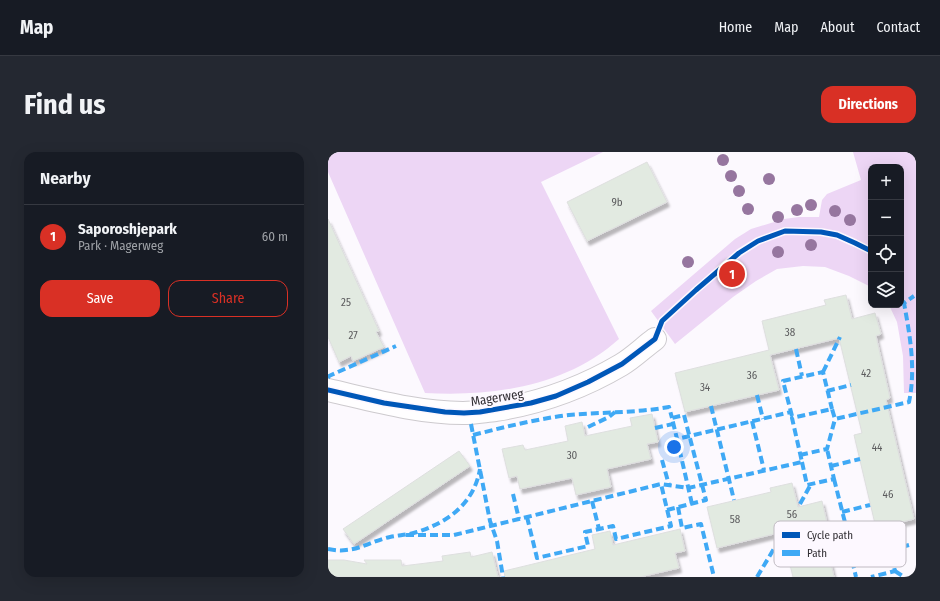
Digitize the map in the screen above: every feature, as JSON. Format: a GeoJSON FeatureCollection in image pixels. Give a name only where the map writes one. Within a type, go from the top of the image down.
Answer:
{"type":"FeatureCollection","features":[{"type":"Feature","properties":{"kind":"street","name":"Magerweg"},"geometry":{"type":"LineString","coordinates":[[328,390],[384,403],[445,412],[464,413],[506,408],[556,396],[588,382],[622,364],[655,339]]}},
{"type":"Feature","properties":{"kind":"shaded area"},"geometry":{"type":"Polygon","coordinates":[[[328,152],[603,152],[541,182],[619,339],[599,355],[576,368],[553,378],[528,385],[477,393],[425,393],[328,172],[328,152]]]}},
{"type":"Feature","properties":{"kind":"shaded area"},"geometry":{"type":"Polygon","coordinates":[[[853,152],[916,152],[916,393],[904,393],[903,356],[897,322],[890,308],[904,308],[904,164],[868,164],[868,286],[849,276],[825,267],[803,266],[777,269],[733,297],[675,344],[651,311],[735,239],[751,229],[784,219],[819,217],[822,200],[827,194],[861,180],[853,152]]]}},
{"type":"Feature","properties":{"kind":"building"},"geometry":{"type":"Polygon","coordinates":[[[647,162],[667,202],[587,241],[567,202],[647,162]]]}},
{"type":"Feature","properties":{"kind":"building"},"geometry":{"type":"Polygon","coordinates":[[[328,219],[379,331],[376,332],[384,347],[353,361],[351,356],[339,362],[328,337],[328,219]]]}},
{"type":"Feature","properties":{"kind":"building"},"geometry":{"type":"Polygon","coordinates":[[[846,295],[852,319],[875,313],[881,334],[876,336],[890,398],[886,400],[914,519],[906,521],[874,521],[854,435],[862,433],[839,338],[770,355],[779,390],[685,412],[675,373],[769,350],[762,321],[826,305],[824,300],[846,295]]]}},
{"type":"Feature","properties":{"kind":"building"},"geometry":{"type":"Polygon","coordinates":[[[652,414],[658,442],[647,444],[651,459],[607,469],[611,487],[576,495],[572,478],[520,489],[517,476],[509,478],[502,449],[523,445],[525,450],[568,441],[565,426],[582,422],[585,436],[632,426],[630,418],[652,414]]]}},
{"type":"Feature","properties":{"kind":"building"},"geometry":{"type":"Polygon","coordinates":[[[459,451],[470,466],[354,544],[343,529],[459,451]]]}},
{"type":"Feature","properties":{"kind":"building"},"geometry":{"type":"Polygon","coordinates":[[[792,483],[798,507],[822,501],[827,521],[774,521],[774,534],[717,548],[707,507],[771,492],[770,488],[792,483]]]}},
{"type":"Feature","properties":{"kind":"building"},"geometry":{"type":"Polygon","coordinates":[[[680,529],[685,551],[675,553],[679,568],[640,577],[505,577],[504,571],[595,549],[592,535],[610,531],[613,545],[680,529]]]}},
{"type":"Feature","properties":{"kind":"building"},"geometry":{"type":"Polygon","coordinates":[[[470,552],[471,557],[492,552],[498,577],[328,577],[328,560],[344,560],[367,564],[364,560],[401,560],[402,566],[443,561],[442,556],[470,552]]]}},
{"type":"Feature","properties":{"kind":"building"},"geometry":{"type":"Polygon","coordinates":[[[791,567],[832,567],[834,577],[793,577],[791,567]]]}},
{"type":"Feature","properties":{"kind":"marked path"},"geometry":{"type":"LineString","coordinates":[[406,535],[454,535],[661,484],[688,488],[802,462],[792,418],[832,409],[835,419],[909,402],[912,365],[910,340],[904,303],[914,296]]}},
{"type":"Feature","properties":{"kind":"marked path"},"geometry":{"type":"LineString","coordinates":[[823,372],[840,337]]}},
{"type":"Feature","properties":{"kind":"marked path"},"geometry":{"type":"LineString","coordinates":[[328,378],[329,376],[396,346]]}},
{"type":"Feature","properties":{"kind":"marked path"},"geometry":{"type":"LineString","coordinates":[[796,349],[802,376]]}},
{"type":"Feature","properties":{"kind":"marked path"},"geometry":{"type":"LineString","coordinates":[[792,416],[783,381],[823,372],[832,409]]}},
{"type":"Feature","properties":{"kind":"marked path"},"geometry":{"type":"LineString","coordinates":[[827,391],[851,385]]}},
{"type":"Feature","properties":{"kind":"marked path"},"geometry":{"type":"LineString","coordinates":[[757,395],[763,419]]}},
{"type":"Feature","properties":{"kind":"marked path"},"geometry":{"type":"LineString","coordinates":[[711,406],[734,500]]}},
{"type":"Feature","properties":{"kind":"marked path"},"geometry":{"type":"LineString","coordinates":[[473,435],[509,426],[569,415],[669,407],[672,418]]}},
{"type":"Feature","properties":{"kind":"marked path"},"geometry":{"type":"LineString","coordinates":[[588,427],[609,417],[615,412]]}},
{"type":"Feature","properties":{"kind":"marked path"},"geometry":{"type":"LineString","coordinates":[[692,504],[677,439],[791,412]]}},
{"type":"Feature","properties":{"kind":"marked path"},"geometry":{"type":"LineString","coordinates":[[667,510],[706,500],[684,415],[672,418],[677,439]]}},
{"type":"Feature","properties":{"kind":"marked path"},"geometry":{"type":"LineString","coordinates":[[800,455],[827,449],[835,419]]}},
{"type":"Feature","properties":{"kind":"marked path"},"geometry":{"type":"LineString","coordinates":[[752,421],[764,470]]}},
{"type":"Feature","properties":{"kind":"marked path"},"geometry":{"type":"LineString","coordinates":[[471,424],[490,521],[497,541],[503,577]]}},
{"type":"Feature","properties":{"kind":"marked path"},"geometry":{"type":"LineString","coordinates":[[655,428],[673,424]]}},
{"type":"Feature","properties":{"kind":"marked path"},"geometry":{"type":"LineString","coordinates":[[802,462],[807,485],[834,479],[827,449]]}},
{"type":"Feature","properties":{"kind":"marked path"},"geometry":{"type":"LineString","coordinates":[[831,466],[860,459]]}},
{"type":"Feature","properties":{"kind":"marked path"},"geometry":{"type":"LineString","coordinates":[[662,460],[669,485]]}},
{"type":"Feature","properties":{"kind":"marked path"},"geometry":{"type":"LineString","coordinates":[[328,549],[352,549],[384,538],[417,532],[440,523],[458,510],[466,501],[477,481],[480,469]]}},
{"type":"Feature","properties":{"kind":"marked path"},"geometry":{"type":"LineString","coordinates":[[834,479],[845,521]]}},
{"type":"Feature","properties":{"kind":"marked path"},"geometry":{"type":"LineString","coordinates":[[527,517],[537,558],[588,546],[585,532],[613,526],[616,539],[671,526],[661,484]]}},
{"type":"Feature","properties":{"kind":"marked path"},"geometry":{"type":"LineString","coordinates":[[800,504],[811,484]]}},
{"type":"Feature","properties":{"kind":"marked path"},"geometry":{"type":"LineString","coordinates":[[513,494],[519,519]]}},
{"type":"Feature","properties":{"kind":"marked path"},"geometry":{"type":"LineString","coordinates":[[592,501],[599,529]]}},
{"type":"Feature","properties":{"kind":"marked path"},"geometry":{"type":"LineString","coordinates":[[842,512],[870,505]]}},
{"type":"Feature","properties":{"kind":"marked path"},"geometry":{"type":"LineString","coordinates":[[678,507],[682,528],[701,524],[714,577]]}},
{"type":"Feature","properties":{"kind":"marked path"},"geometry":{"type":"LineString","coordinates":[[757,577],[774,549]]}},
{"type":"Feature","properties":{"kind":"marked path"},"geometry":{"type":"LineString","coordinates":[[854,567],[856,577]]}},
{"type":"Feature","properties":{"kind":"marked path"},"geometry":{"type":"LineString","coordinates":[[871,577],[895,571],[894,567]]}},
{"type":"Feature","properties":{"kind":"marked path"},"geometry":{"type":"LineString","coordinates":[[895,571],[904,577]]}},
{"type":"Feature","properties":{"kind":"cycle path"},"geometry":{"type":"LineString","coordinates":[[328,390],[384,403],[445,412],[480,412],[531,403],[556,396],[588,382],[622,364],[655,339],[662,321],[696,290],[739,253],[758,241],[785,231],[821,232],[837,235],[868,250]]}},
{"type":"Feature","properties":{"kind":"place","name":"Saporoshjepark"},"geometry":{"type":"Point","coordinates":[732,274]}}]}
